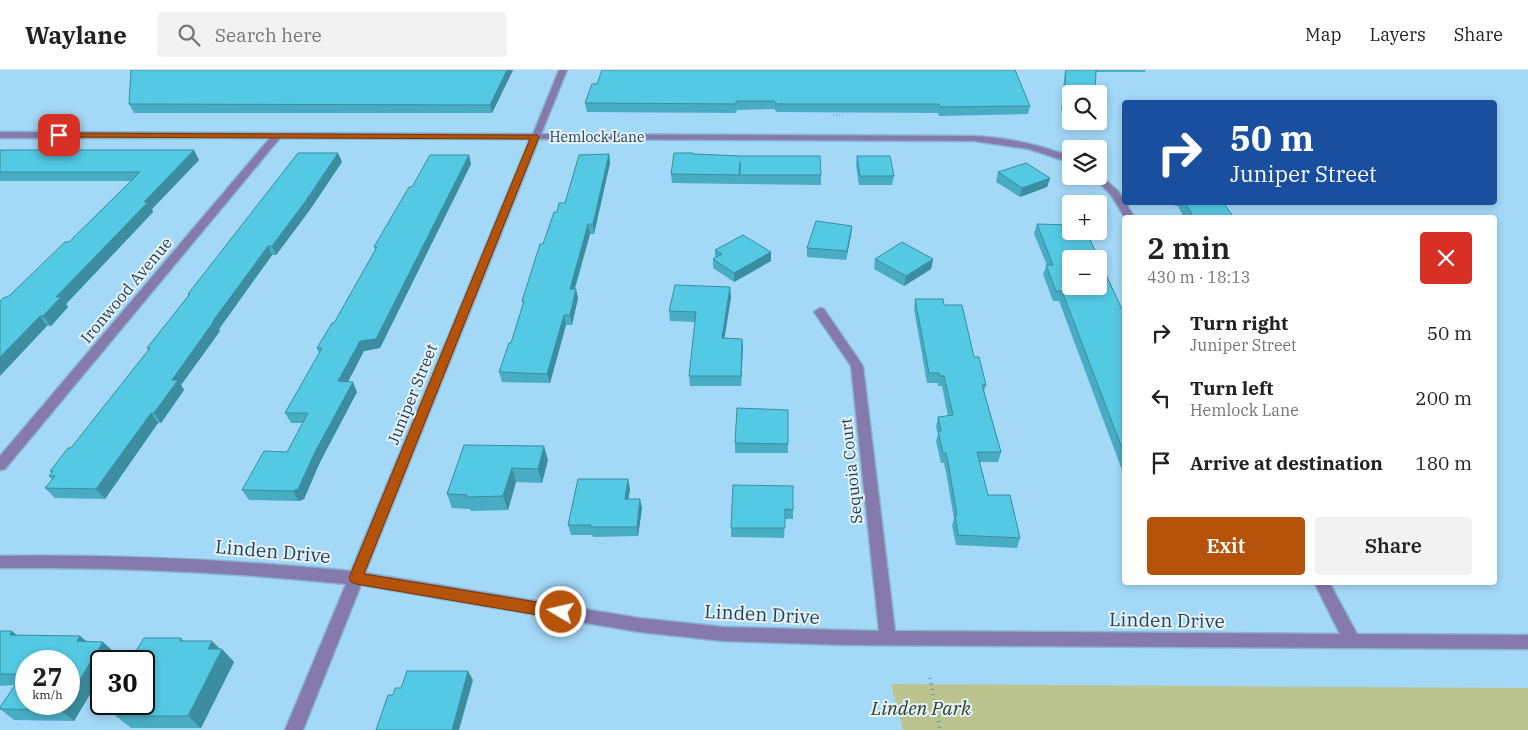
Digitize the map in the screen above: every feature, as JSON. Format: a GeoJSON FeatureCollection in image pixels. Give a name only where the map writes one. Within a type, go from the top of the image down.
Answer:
{"type":"FeatureCollection","features":[{"type":"Feature","properties":{"kind":"street","name":"Juniper Street"},"geometry":{"type":"LineString","coordinates":[[294,730],[563,70]]}},
{"type":"Feature","properties":{"kind":"street","name":"Hemlock Lane"},"geometry":{"type":"LineString","coordinates":[[0,135],[972,138],[1021,144],[1062,156]]}},
{"type":"Feature","properties":{"kind":"street","name":"Ironwood Avenue"},"geometry":{"type":"LineString","coordinates":[[0,465],[277,136]]}},
{"type":"Feature","properties":{"kind":"street"},"geometry":{"type":"LineString","coordinates":[[1107,185],[1115,193],[1122,205]]}},
{"type":"Feature","properties":{"kind":"street","name":"Sequoia Court"},"geometry":{"type":"LineString","coordinates":[[820,312],[857,366],[888,637]]}},
{"type":"Feature","properties":{"kind":"street","name":"Linden Drive"},"geometry":{"type":"LineString","coordinates":[[0,562],[78,560],[197,564],[356,578],[658,627],[724,634],[1352,642],[1528,642]]}},
{"type":"Feature","properties":{"kind":"street"},"geometry":{"type":"LineString","coordinates":[[1323,585],[1352,642]]}},
{"type":"Feature","properties":{"kind":"path"},"geometry":{"type":"LineString","coordinates":[[833,115],[843,115],[843,113]]}},
{"type":"Feature","properties":{"kind":"path"},"geometry":{"type":"LineString","coordinates":[[930,678],[940,730]]}},
{"type":"Feature","properties":{"kind":"green space","name":"Linden Park"},"geometry":{"type":"Polygon","coordinates":[[[891,684],[1528,688],[1528,730],[903,730],[891,684]]]}},
{"type":"Feature","properties":{"kind":"building"},"geometry":{"type":"Polygon","coordinates":[[[131,70],[507,70],[490,105],[129,104],[131,70]]]}},
{"type":"Feature","properties":{"kind":"building"},"geometry":{"type":"Polygon","coordinates":[[[602,70],[1015,70],[1030,106],[940,107],[939,104],[777,104],[774,101],[736,101],[736,104],[585,103],[592,84],[597,84],[602,70]]]}},
{"type":"Feature","properties":{"kind":"building"},"geometry":{"type":"Polygon","coordinates":[[[1066,70],[1096,70],[1095,85],[1065,85],[1066,70]]]}},
{"type":"Feature","properties":{"kind":"building"},"geometry":{"type":"Polygon","coordinates":[[[0,150],[194,150],[144,202],[148,202],[56,297],[61,297],[0,357],[0,301],[9,296],[65,242],[69,242],[140,172],[0,172],[0,150]]]}},
{"type":"Feature","properties":{"kind":"building"},"geometry":{"type":"Polygon","coordinates":[[[298,153],[338,153],[305,202],[272,246],[268,246],[213,321],[172,380],[178,380],[154,413],[151,413],[96,489],[45,488],[55,476],[49,476],[53,471],[50,471],[68,448],[71,448],[150,348],[147,348],[298,153]]]}},
{"type":"Feature","properties":{"kind":"building"},"geometry":{"type":"Polygon","coordinates":[[[674,153],[741,156],[820,156],[821,175],[740,175],[740,162],[739,175],[671,174],[674,153]]]}},
{"type":"Feature","properties":{"kind":"building"},"geometry":{"type":"Polygon","coordinates":[[[609,154],[593,224],[588,224],[570,289],[576,289],[570,315],[564,315],[547,374],[499,372],[509,343],[511,343],[540,244],[543,244],[559,203],[565,203],[579,155],[609,154]]]}},
{"type":"Feature","properties":{"kind":"building"},"geometry":{"type":"Polygon","coordinates":[[[430,155],[469,155],[376,339],[360,341],[338,381],[353,382],[315,452],[298,489],[293,491],[242,490],[264,451],[287,452],[308,413],[285,413],[322,348],[317,348],[332,323],[334,323],[377,247],[374,247],[430,155]]]}},
{"type":"Feature","properties":{"kind":"building"},"geometry":{"type":"Polygon","coordinates":[[[857,156],[890,156],[894,176],[860,176],[857,156]]]}},
{"type":"Feature","properties":{"kind":"building"},"geometry":{"type":"Polygon","coordinates":[[[1026,163],[1050,178],[1022,188],[998,172],[1026,163]]]}},
{"type":"Feature","properties":{"kind":"building"},"geometry":{"type":"Polygon","coordinates":[[[1187,205],[1225,205],[1232,215],[1192,215],[1187,205]]]}},
{"type":"Feature","properties":{"kind":"building"},"geometry":{"type":"Polygon","coordinates":[[[816,221],[852,226],[847,251],[807,248],[816,221]]]}},
{"type":"Feature","properties":{"kind":"building"},"geometry":{"type":"Polygon","coordinates":[[[1037,224],[1062,225],[1062,240],[1090,240],[1095,250],[1062,250],[1062,291],[1056,291],[1046,265],[1053,265],[1037,224]]]}},
{"type":"Feature","properties":{"kind":"building"},"geometry":{"type":"Polygon","coordinates":[[[743,235],[771,252],[734,273],[713,259],[722,254],[715,250],[743,235]]]}},
{"type":"Feature","properties":{"kind":"building"},"geometry":{"type":"Polygon","coordinates":[[[902,242],[933,259],[906,276],[875,259],[902,242]]]}},
{"type":"Feature","properties":{"kind":"building"},"geometry":{"type":"Polygon","coordinates":[[[1107,277],[1122,309],[1122,448],[1064,295],[1107,295],[1107,277]]]}},
{"type":"Feature","properties":{"kind":"building"},"geometry":{"type":"Polygon","coordinates":[[[675,285],[730,287],[722,338],[742,339],[741,376],[689,376],[696,312],[669,311],[675,285]]]}},
{"type":"Feature","properties":{"kind":"building"},"geometry":{"type":"Polygon","coordinates":[[[915,299],[943,299],[944,305],[962,305],[974,357],[979,357],[986,385],[982,385],[1001,452],[977,452],[988,495],[1010,495],[1020,538],[958,535],[955,515],[957,515],[948,462],[946,453],[943,453],[938,431],[941,431],[938,417],[953,415],[944,376],[940,376],[939,373],[929,373],[915,299]]]}},
{"type":"Feature","properties":{"kind":"building"},"geometry":{"type":"Polygon","coordinates":[[[737,408],[788,410],[788,444],[735,443],[737,408]]]}},
{"type":"Feature","properties":{"kind":"building"},"geometry":{"type":"Polygon","coordinates":[[[464,445],[544,446],[538,469],[512,468],[503,496],[466,497],[467,495],[447,494],[464,445]]]}},
{"type":"Feature","properties":{"kind":"building"},"geometry":{"type":"Polygon","coordinates":[[[578,479],[628,479],[625,499],[640,499],[637,527],[568,525],[578,479]]]}},
{"type":"Feature","properties":{"kind":"building"},"geometry":{"type":"Polygon","coordinates":[[[733,485],[793,486],[793,510],[785,509],[785,528],[731,528],[733,485]]]}},
{"type":"Feature","properties":{"kind":"building"},"geometry":{"type":"Polygon","coordinates":[[[0,631],[12,631],[10,635],[80,636],[77,641],[103,642],[98,650],[90,650],[90,663],[80,679],[80,650],[15,650],[15,674],[0,674],[0,631]]]}},
{"type":"Feature","properties":{"kind":"building"},"geometry":{"type":"Polygon","coordinates":[[[144,638],[181,638],[180,641],[212,641],[208,649],[222,649],[188,716],[116,716],[155,715],[155,650],[137,650],[144,638]]]}},
{"type":"Feature","properties":{"kind":"building"},"geometry":{"type":"Polygon","coordinates":[[[407,671],[468,671],[452,730],[376,730],[388,695],[393,695],[395,688],[401,688],[407,671]]]}},
{"type":"Feature","properties":{"kind":"building"},"geometry":{"type":"Polygon","coordinates":[[[15,685],[15,709],[0,709],[15,685]]]}},
{"type":"Feature","properties":{"kind":"route"},"geometry":{"type":"LineString","coordinates":[[59,135],[535,137],[356,578],[561,612]]}}]}
